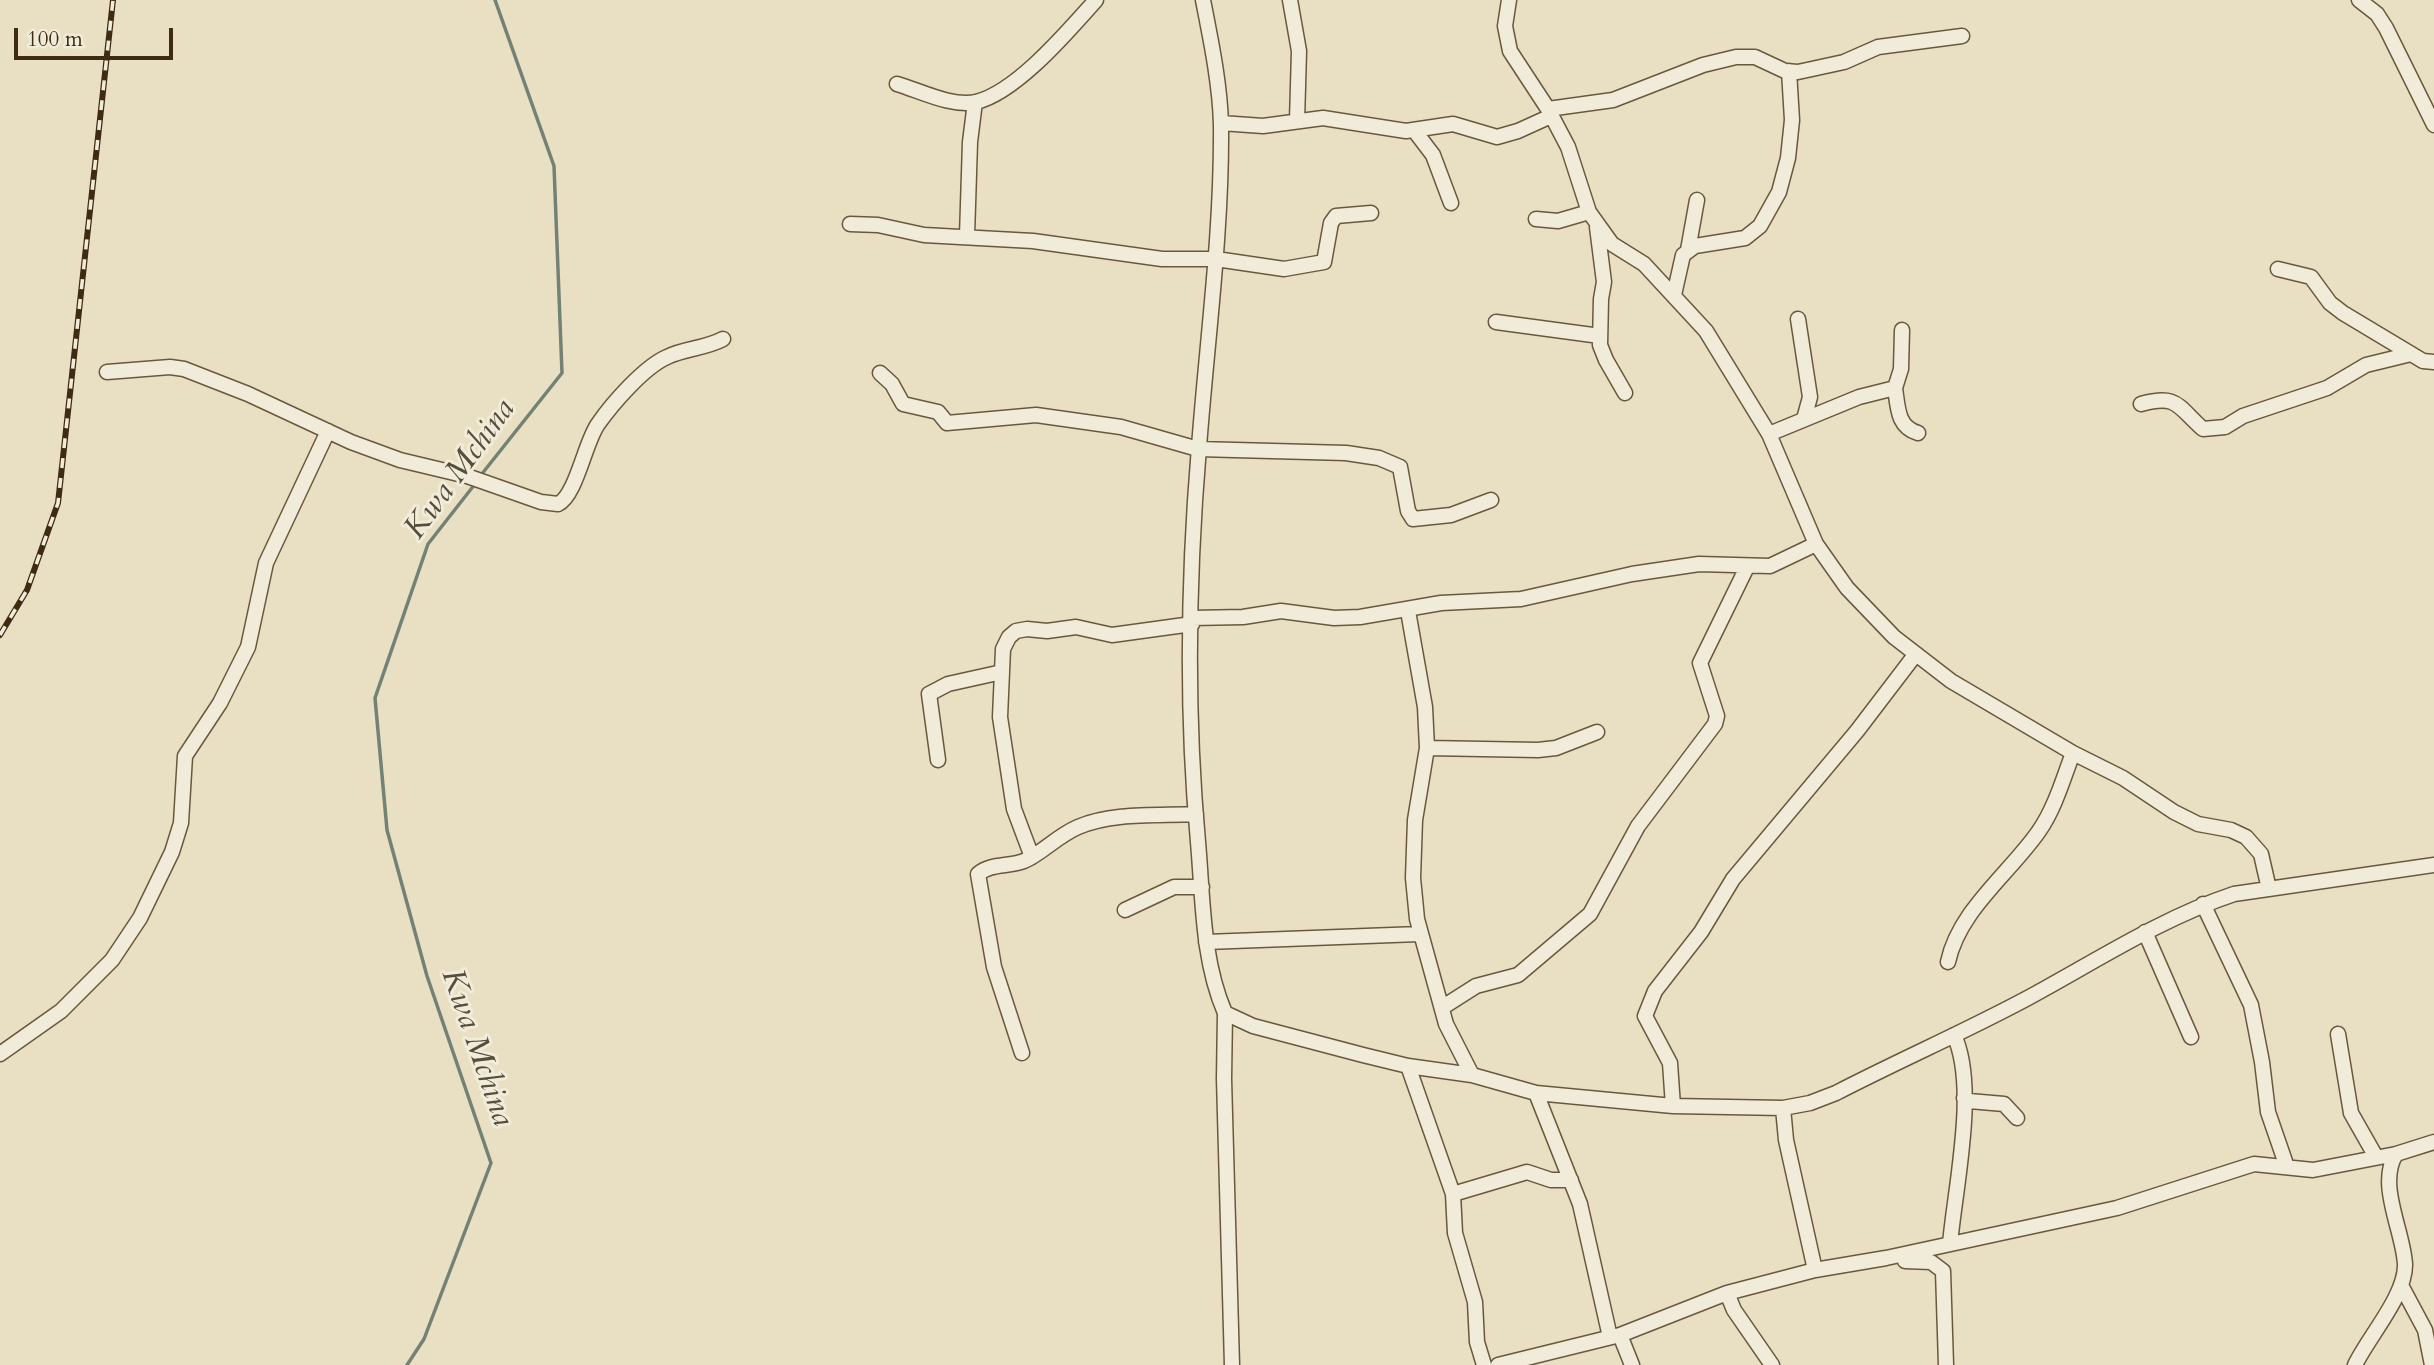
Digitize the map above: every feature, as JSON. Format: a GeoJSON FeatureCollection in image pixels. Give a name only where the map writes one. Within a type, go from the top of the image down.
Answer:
{"type":"FeatureCollection","features":[{"type":"Feature","properties":{"kind":"street"},"geometry":{"type":"LineString","coordinates":[[897,84],[949,101],[975,102],[995,93],[1025,72],[1058,42],[1096,0]]}},
{"type":"Feature","properties":{"kind":"street"},"geometry":{"type":"LineString","coordinates":[[1203,0],[1216,72],[1221,123],[1216,259],[1198,449],[1189,678],[1206,942],[1215,991],[1225,1013],[1224,1079],[1232,1365]]}},
{"type":"Feature","properties":{"kind":"street"},"geometry":{"type":"LineString","coordinates":[[1290,0],[1298,51],[1297,121]]}},
{"type":"Feature","properties":{"kind":"street"},"geometry":{"type":"LineString","coordinates":[[1509,0],[1505,26],[1510,51],[1550,112],[1568,147],[1589,212],[1597,226],[1612,244],[1644,264],[1706,331],[1769,434],[1816,544],[1847,588],[1915,655],[1951,681],[2073,753],[2123,778],[2198,824],[2231,830],[2246,837],[2261,854],[2269,889]]}},
{"type":"Feature","properties":{"kind":"street"},"geometry":{"type":"LineString","coordinates":[[2359,0],[2377,14],[2386,28],[2434,125]]}},
{"type":"Feature","properties":{"kind":"street"},"geometry":{"type":"LineString","coordinates":[[1221,123],[1263,125],[1336,118],[1414,131],[1453,124],[1497,137],[1518,131],[1550,112],[1613,100],[1703,65],[1736,57],[1755,57],[1789,71],[1844,62],[1878,47],[1962,36]]}},
{"type":"Feature","properties":{"kind":"street"},"geometry":{"type":"LineString","coordinates":[[1688,250],[1745,238],[1760,226],[1779,192],[1788,158],[1792,120],[1789,71]]}},
{"type":"Feature","properties":{"kind":"street"},"geometry":{"type":"LineString","coordinates":[[967,236],[970,142],[975,102]]}},
{"type":"Feature","properties":{"kind":"street"},"geometry":{"type":"LineString","coordinates":[[1414,131],[1433,155],[1451,203]]}},
{"type":"Feature","properties":{"kind":"street"},"geometry":{"type":"LineString","coordinates":[[1674,295],[1680,261],[1688,250],[1697,200]]}},
{"type":"Feature","properties":{"kind":"street"},"geometry":{"type":"LineString","coordinates":[[1536,219],[1558,221],[1589,212]]}},
{"type":"Feature","properties":{"kind":"street"},"geometry":{"type":"LineString","coordinates":[[850,225],[878,225],[917,234],[1057,244],[1162,259],[1216,259],[1284,269],[1319,265],[1326,258],[1333,219],[1348,213],[1371,213]]}},
{"type":"Feature","properties":{"kind":"street"},"geometry":{"type":"LineString","coordinates":[[1597,226],[1604,282],[1600,336],[1606,360],[1625,394]]}},
{"type":"Feature","properties":{"kind":"street"},"geometry":{"type":"LineString","coordinates":[[2278,269],[2311,278],[2330,303],[2343,313],[2411,354],[2434,362]]}},
{"type":"Feature","properties":{"kind":"street"},"geometry":{"type":"LineString","coordinates":[[1798,319],[1810,397],[1804,419]]}},
{"type":"Feature","properties":{"kind":"street"},"geometry":{"type":"LineString","coordinates":[[1496,322],[1600,336]]}},
{"type":"Feature","properties":{"kind":"street"},"geometry":{"type":"LineString","coordinates":[[1902,330],[1901,369],[1895,388],[1899,416],[1905,427],[1918,433]]}},
{"type":"Feature","properties":{"kind":"street"},"geometry":{"type":"LineString","coordinates":[[107,372],[170,367],[184,369],[400,460],[467,476],[541,502],[558,504],[570,494],[596,426],[630,387],[667,356],[706,347],[723,339]]}},
{"type":"Feature","properties":{"kind":"street"},"geometry":{"type":"LineString","coordinates":[[2141,404],[2160,399],[2173,400],[2203,429],[2215,430],[2244,416],[2327,388],[2366,365],[2411,354]]}},
{"type":"Feature","properties":{"kind":"street"},"geometry":{"type":"LineString","coordinates":[[880,373],[892,384],[903,404],[938,412],[947,424],[1036,415],[1121,427],[1198,449],[1236,452],[1305,449],[1379,458],[1400,467],[1408,511],[1413,519],[1451,515],[1491,500]]}},
{"type":"Feature","properties":{"kind":"street"},"geometry":{"type":"LineString","coordinates":[[1769,434],[1859,397],[1895,388]]}},
{"type":"Feature","properties":{"kind":"street"},"geometry":{"type":"LineString","coordinates":[[0,1055],[61,1011],[111,960],[140,918],[172,852],[181,823],[185,756],[220,703],[248,647],[266,563],[328,431]]}},
{"type":"Feature","properties":{"kind":"street"},"geometry":{"type":"LineString","coordinates":[[1032,857],[1014,809],[1000,717],[1004,643],[1020,629],[1047,631],[1076,627],[1112,635],[1192,621],[1280,611],[1334,618],[1360,617],[1408,611],[1441,603],[1521,599],[1632,574],[1699,564],[1746,567],[1780,564],[1816,544]]}},
{"type":"Feature","properties":{"kind":"street"},"geometry":{"type":"LineString","coordinates":[[1443,1007],[1476,986],[1518,975],[1590,914],[1638,826],[1715,724],[1717,716],[1700,663],[1746,567]]}},
{"type":"Feature","properties":{"kind":"street"},"geometry":{"type":"LineString","coordinates":[[1408,611],[1425,707],[1427,748],[1415,820],[1413,878],[1419,934],[1456,1048],[1472,1075]]}},
{"type":"Feature","properties":{"kind":"street"},"geometry":{"type":"LineString","coordinates":[[1673,1106],[1670,1063],[1646,1016],[1655,991],[1706,925],[1732,879],[1857,731],[1915,655]]}},
{"type":"Feature","properties":{"kind":"street"},"geometry":{"type":"LineString","coordinates":[[938,760],[929,694],[948,684],[1002,672]]}},
{"type":"Feature","properties":{"kind":"street"},"geometry":{"type":"LineString","coordinates":[[1427,748],[1538,750],[1556,748],[1597,732]]}},
{"type":"Feature","properties":{"kind":"street"},"geometry":{"type":"LineString","coordinates":[[1948,962],[1955,941],[1976,909],[2040,830],[2073,753]]}},
{"type":"Feature","properties":{"kind":"street"},"geometry":{"type":"LineString","coordinates":[[1022,1053],[994,967],[977,879],[983,870],[1032,857],[1052,839],[1081,825],[1108,819],[1196,814]]}},
{"type":"Feature","properties":{"kind":"street"},"geometry":{"type":"LineString","coordinates":[[1225,1013],[1253,1026],[1408,1066],[1472,1075],[1536,1093],[1673,1106],[1783,1108],[1810,1103],[1836,1093],[1954,1035],[2145,932],[2203,904],[2234,894],[2434,865]]}},
{"type":"Feature","properties":{"kind":"street"},"geometry":{"type":"LineString","coordinates":[[1125,910],[1174,887],[1202,887]]}},
{"type":"Feature","properties":{"kind":"street"},"geometry":{"type":"LineString","coordinates":[[2203,904],[2251,1005],[2262,1062],[2267,1112],[2287,1167]]}},
{"type":"Feature","properties":{"kind":"street"},"geometry":{"type":"LineString","coordinates":[[2145,932],[2190,1037]]}},
{"type":"Feature","properties":{"kind":"street"},"geometry":{"type":"LineString","coordinates":[[1206,942],[1419,934]]}},
{"type":"Feature","properties":{"kind":"street"},"geometry":{"type":"LineString","coordinates":[[2338,1034],[2351,1114],[2376,1157]]}},
{"type":"Feature","properties":{"kind":"street"},"geometry":{"type":"LineString","coordinates":[[1950,1244],[1965,1067],[1954,1035]]}},
{"type":"Feature","properties":{"kind":"street"},"geometry":{"type":"LineString","coordinates":[[1408,1066],[1453,1194],[1455,1233],[1475,1302],[1477,1342],[1484,1365]]}},
{"type":"Feature","properties":{"kind":"street"},"geometry":{"type":"LineString","coordinates":[[1536,1093],[1580,1204],[1615,1336],[1632,1365]]}},
{"type":"Feature","properties":{"kind":"street"},"geometry":{"type":"LineString","coordinates":[[1964,1098],[1969,1101],[2004,1104],[2017,1118]]}},
{"type":"Feature","properties":{"kind":"street"},"geometry":{"type":"LineString","coordinates":[[1783,1108],[1786,1140],[1815,1270]]}},
{"type":"Feature","properties":{"kind":"street"},"geometry":{"type":"LineString","coordinates":[[1498,1365],[1615,1336],[1727,1293],[1815,1270],[1886,1258],[2117,1208],[2254,1164],[2313,1170],[2396,1154],[2434,1142]]}},
{"type":"Feature","properties":{"kind":"street"},"geometry":{"type":"LineString","coordinates":[[2356,1365],[2368,1339],[2402,1287],[2405,1273],[2403,1248],[2388,1173],[2396,1154]]}},
{"type":"Feature","properties":{"kind":"street"},"geometry":{"type":"LineString","coordinates":[[1453,1194],[1527,1172],[1551,1180],[1571,1180]]}},
{"type":"Feature","properties":{"kind":"street"},"geometry":{"type":"LineString","coordinates":[[1886,1258],[1931,1262],[1943,1270],[1946,1365]]}},
{"type":"Feature","properties":{"kind":"street"},"geometry":{"type":"LineString","coordinates":[[2402,1287],[2426,1330],[2432,1365]]}},
{"type":"Feature","properties":{"kind":"street"},"geometry":{"type":"LineString","coordinates":[[1727,1293],[1734,1310],[1772,1365]]}},
{"type":"Feature","properties":{"kind":"waterway","name":"Kwa Mchina"},"geometry":{"type":"LineString","coordinates":[[481,475],[562,373],[554,166],[495,0]]}},
{"type":"Feature","properties":{"kind":"waterway","name":"Kwa Mchina"},"geometry":{"type":"LineString","coordinates":[[407,1365],[424,1339],[491,1163],[427,976],[387,830],[375,698],[428,544],[475,484]]}},
{"type":"Feature","properties":{"kind":"railway"},"geometry":{"type":"LineString","coordinates":[[0,635],[27,590],[58,503],[113,0]]}}]}
